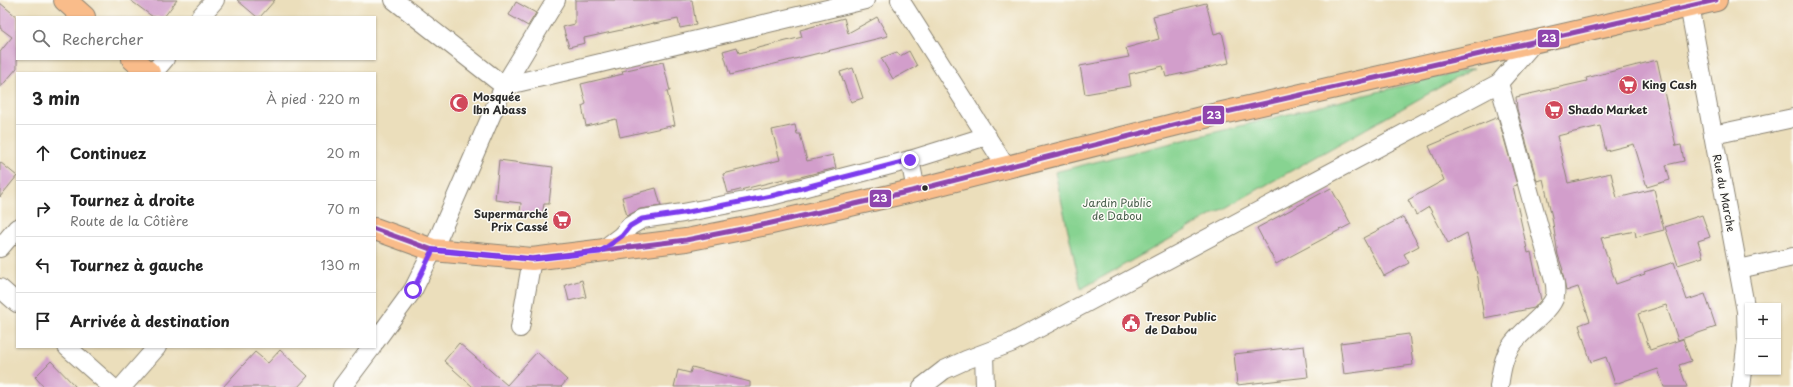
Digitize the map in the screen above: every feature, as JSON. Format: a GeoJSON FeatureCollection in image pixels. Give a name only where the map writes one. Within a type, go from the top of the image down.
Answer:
{"type":"FeatureCollection","features":[{"type":"Feature","properties":{"kind":"main road"},"geometry":{"type":"LineString","coordinates":[[65,0],[83,16]]}},
{"type":"Feature","properties":{"kind":"main road"},"geometry":{"type":"LineString","coordinates":[[376,229],[433,250],[532,259],[600,252],[686,240],[767,224],[916,190],[1201,118],[1689,3],[1716,0]]}},
{"type":"Feature","properties":{"kind":"main road"},"geometry":{"type":"LineString","coordinates":[[134,60],[148,72]]}},
{"type":"Feature","properties":{"kind":"street"},"geometry":{"type":"LineString","coordinates":[[201,16],[215,0]]}},
{"type":"Feature","properties":{"kind":"street"},"geometry":{"type":"LineString","coordinates":[[394,0],[504,86]]}},
{"type":"Feature","properties":{"kind":"street"},"geometry":{"type":"LineString","coordinates":[[376,341],[413,290],[433,250],[504,86],[556,0]]}},
{"type":"Feature","properties":{"kind":"street"},"geometry":{"type":"LineString","coordinates":[[504,86],[865,0]]}},
{"type":"Feature","properties":{"kind":"street"},"geometry":{"type":"LineString","coordinates":[[900,0],[1006,167]]}},
{"type":"Feature","properties":{"kind":"street","name":"Rue du Marche"},"geometry":{"type":"LineString","coordinates":[[1689,3],[1746,311],[1747,340],[1741,387]]}},
{"type":"Feature","properties":{"kind":"street"},"geometry":{"type":"LineString","coordinates":[[922,387],[944,370],[1011,343],[1500,83],[1536,40]]}},
{"type":"Feature","properties":{"kind":"street"},"geometry":{"type":"LineString","coordinates":[[154,72],[164,60]]}},
{"type":"Feature","properties":{"kind":"street"},"geometry":{"type":"LineString","coordinates":[[1499,387],[1502,365],[1511,346],[1530,324],[1549,307],[1556,296],[1555,284],[1500,83]]}},
{"type":"Feature","properties":{"kind":"street"},"geometry":{"type":"LineString","coordinates":[[1713,135],[1793,118]]}},
{"type":"Feature","properties":{"kind":"street"},"geometry":{"type":"LineString","coordinates":[[600,252],[622,236],[630,226],[642,219],[683,213],[771,196],[910,160],[987,136]]}},
{"type":"Feature","properties":{"kind":"street"},"geometry":{"type":"LineString","coordinates":[[910,160],[916,190]]}},
{"type":"Feature","properties":{"kind":"street"},"geometry":{"type":"LineString","coordinates":[[767,224],[771,196]]}},
{"type":"Feature","properties":{"kind":"street"},"geometry":{"type":"LineString","coordinates":[[683,213],[686,240]]}},
{"type":"Feature","properties":{"kind":"street"},"geometry":{"type":"LineString","coordinates":[[0,248],[16,229]]}},
{"type":"Feature","properties":{"kind":"street"},"geometry":{"type":"LineString","coordinates":[[1739,269],[1793,257]]}},
{"type":"Feature","properties":{"kind":"street"},"geometry":{"type":"LineString","coordinates":[[520,328],[532,259]]}},
{"type":"Feature","properties":{"kind":"street"},"geometry":{"type":"LineString","coordinates":[[0,288],[16,302]]}},
{"type":"Feature","properties":{"kind":"street"},"geometry":{"type":"LineString","coordinates":[[68,348],[112,387]]}},
{"type":"Feature","properties":{"kind":"street"},"geometry":{"type":"LineString","coordinates":[[122,387],[155,348]]}},
{"type":"Feature","properties":{"kind":"street"},"geometry":{"type":"LineString","coordinates":[[342,387],[371,348]]}},
{"type":"Feature","properties":{"kind":"street"},"geometry":{"type":"LineString","coordinates":[[984,354],[985,387]]}},
{"type":"Feature","properties":{"kind":"green space","name":"Jardin Public de Dabou"},"geometry":{"type":"Polygon","coordinates":[[[1474,68],[1081,289],[1055,172],[1474,68]]]}},
{"type":"Feature","properties":{"kind":"building"},"geometry":{"type":"Polygon","coordinates":[[[130,0],[177,0],[165,16],[152,16],[130,0]]]}},
{"type":"Feature","properties":{"kind":"building"},"geometry":{"type":"Polygon","coordinates":[[[237,0],[275,0],[261,16],[256,16],[237,0]]]}},
{"type":"Feature","properties":{"kind":"building"},"geometry":{"type":"Polygon","coordinates":[[[575,0],[692,0],[696,25],[680,28],[678,19],[654,23],[584,38],[585,43],[569,47],[563,27],[575,24],[575,0]]]}},
{"type":"Feature","properties":{"kind":"building"},"geometry":{"type":"Polygon","coordinates":[[[516,2],[536,13],[528,26],[509,15],[516,2]]]}},
{"type":"Feature","properties":{"kind":"building"},"geometry":{"type":"Polygon","coordinates":[[[0,3],[16,16],[17,68],[0,88],[0,52],[12,37],[0,28],[0,3]]]}},
{"type":"Feature","properties":{"kind":"building"},"geometry":{"type":"Polygon","coordinates":[[[1206,3],[1214,34],[1222,32],[1229,63],[1166,77],[1163,66],[1129,74],[1131,86],[1085,94],[1080,66],[1129,57],[1126,48],[1159,39],[1153,16],[1206,3]]]}},
{"type":"Feature","properties":{"kind":"building"},"geometry":{"type":"Polygon","coordinates":[[[877,17],[888,36],[730,75],[723,51],[737,47],[739,53],[802,37],[800,30],[844,18],[848,33],[877,17]]]}},
{"type":"Feature","properties":{"kind":"building"},"geometry":{"type":"Polygon","coordinates":[[[909,51],[917,66],[893,79],[881,58],[897,52],[900,56],[909,51]]]}},
{"type":"Feature","properties":{"kind":"building"},"geometry":{"type":"Polygon","coordinates":[[[1657,60],[1676,146],[1681,145],[1684,161],[1666,165],[1670,180],[1647,187],[1634,144],[1606,151],[1600,126],[1557,136],[1568,183],[1611,173],[1617,198],[1654,189],[1664,230],[1636,237],[1635,231],[1601,238],[1616,284],[1645,274],[1644,272],[1674,262],[1687,300],[1705,294],[1716,327],[1678,340],[1666,305],[1638,314],[1650,350],[1683,339],[1691,361],[1679,365],[1687,387],[1664,387],[1658,369],[1615,384],[1606,357],[1591,362],[1579,325],[1590,321],[1578,287],[1566,291],[1563,270],[1558,255],[1552,217],[1543,179],[1537,181],[1517,109],[1516,97],[1587,81],[1586,78],[1657,60]]]}},
{"type":"Feature","properties":{"kind":"building"},"geometry":{"type":"Polygon","coordinates":[[[663,62],[670,91],[667,91],[675,125],[620,137],[616,119],[586,126],[582,106],[586,104],[581,84],[623,74],[622,71],[663,62]]]}},
{"type":"Feature","properties":{"kind":"building"},"geometry":{"type":"Polygon","coordinates":[[[853,68],[863,98],[851,102],[840,72],[853,68]]]}},
{"type":"Feature","properties":{"kind":"building"},"geometry":{"type":"Polygon","coordinates":[[[1498,117],[1517,185],[1513,186],[1528,253],[1531,252],[1541,300],[1534,308],[1484,318],[1478,278],[1467,233],[1448,243],[1429,207],[1416,215],[1408,200],[1444,180],[1429,146],[1498,117]]]}},
{"type":"Feature","properties":{"kind":"building"},"geometry":{"type":"Polygon","coordinates":[[[795,125],[797,134],[800,134],[807,161],[833,155],[836,168],[728,193],[723,174],[780,160],[772,130],[795,125]]]}},
{"type":"Feature","properties":{"kind":"building"},"geometry":{"type":"Polygon","coordinates":[[[499,160],[553,167],[549,204],[544,204],[542,215],[520,213],[521,203],[495,200],[499,160]]]}},
{"type":"Feature","properties":{"kind":"building"},"geometry":{"type":"Polygon","coordinates":[[[0,162],[16,175],[16,177],[0,197],[0,162]]]}},
{"type":"Feature","properties":{"kind":"building"},"geometry":{"type":"Polygon","coordinates":[[[656,188],[661,206],[640,209],[627,216],[622,197],[656,188]]]}},
{"type":"Feature","properties":{"kind":"building"},"geometry":{"type":"Polygon","coordinates":[[[1331,188],[1351,224],[1276,264],[1257,228],[1331,188]]]}},
{"type":"Feature","properties":{"kind":"building"},"geometry":{"type":"Polygon","coordinates":[[[1702,215],[1710,237],[1698,241],[1703,257],[1678,265],[1665,227],[1702,215]]]}},
{"type":"Feature","properties":{"kind":"building"},"geometry":{"type":"Polygon","coordinates":[[[1403,217],[1419,246],[1404,254],[1409,263],[1384,276],[1363,238],[1403,217]]]}},
{"type":"Feature","properties":{"kind":"building"},"geometry":{"type":"Polygon","coordinates":[[[582,280],[586,297],[569,301],[565,285],[582,280]]]}},
{"type":"Feature","properties":{"kind":"building"},"geometry":{"type":"Polygon","coordinates":[[[1409,334],[1413,365],[1344,374],[1340,343],[1409,334]]]}},
{"type":"Feature","properties":{"kind":"building"},"geometry":{"type":"Polygon","coordinates":[[[459,343],[507,385],[537,352],[567,380],[561,387],[473,387],[444,361],[459,343]]]}},
{"type":"Feature","properties":{"kind":"building"},"geometry":{"type":"Polygon","coordinates":[[[1304,346],[1308,377],[1237,385],[1234,354],[1304,346]]]}},
{"type":"Feature","properties":{"kind":"building"},"geometry":{"type":"Polygon","coordinates":[[[280,350],[308,376],[298,387],[223,387],[255,352],[268,363],[280,350]]]}},
{"type":"Feature","properties":{"kind":"building"},"geometry":{"type":"Polygon","coordinates":[[[51,361],[76,387],[44,387],[35,377],[51,361]]]}},
{"type":"Feature","properties":{"kind":"building"},"geometry":{"type":"Polygon","coordinates":[[[692,367],[750,382],[750,387],[674,387],[678,370],[690,373],[692,367]]]}},
{"type":"Feature","properties":{"kind":"transit line","name":"23"},"geometry":{"type":"LineString","coordinates":[[376,229],[433,250],[532,259],[686,240],[767,224],[916,190],[1209,116],[1716,0]]}},
{"type":"Feature","properties":{"kind":"place","name":"King Cash"},"geometry":{"type":"Point","coordinates":[1628,85]}},
{"type":"Feature","properties":{"kind":"place","name":"Mosquée Ibn Abass"},"geometry":{"type":"Point","coordinates":[459,103]}},
{"type":"Feature","properties":{"kind":"place","name":"Shado Market"},"geometry":{"type":"Point","coordinates":[1554,110]}},
{"type":"Feature","properties":{"kind":"place","name":"Supermarché Prix Cassé"},"geometry":{"type":"Point","coordinates":[562,220]}},
{"type":"Feature","properties":{"kind":"place","name":"Tresor Public de Dabou"},"geometry":{"type":"Point","coordinates":[1131,323]}},
{"type":"Feature","properties":{"kind":"route"},"geometry":{"type":"LineString","coordinates":[[413,290],[433,250],[532,259],[600,252],[622,236],[630,226],[642,219],[683,213],[771,196],[910,160]]}}]}
